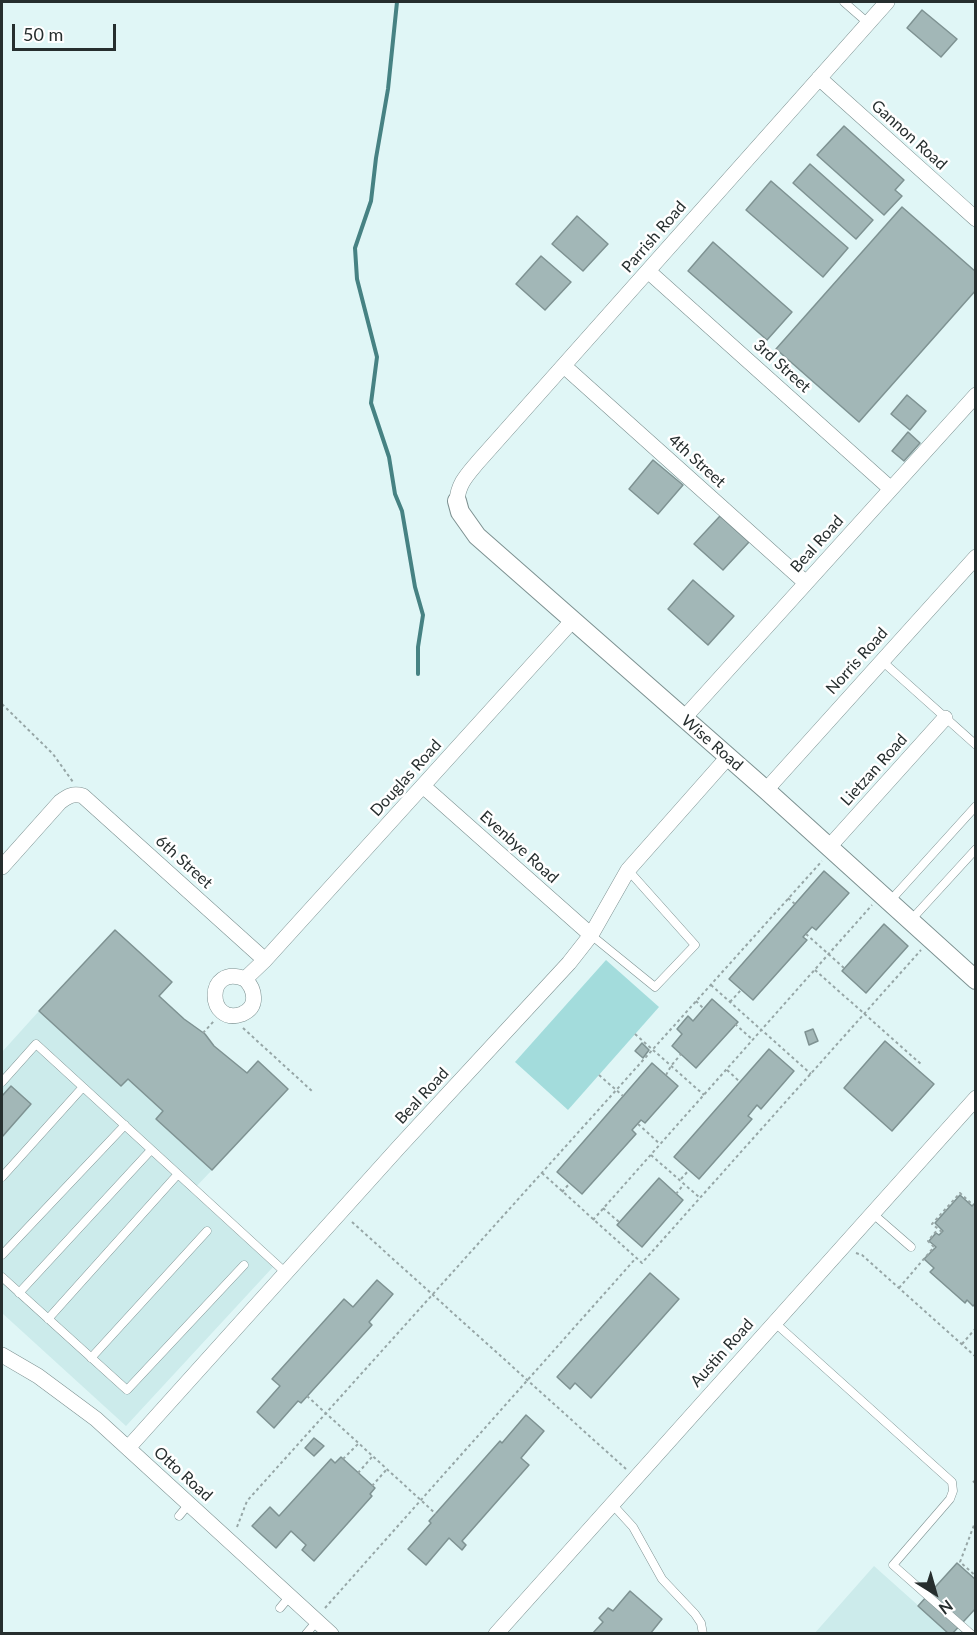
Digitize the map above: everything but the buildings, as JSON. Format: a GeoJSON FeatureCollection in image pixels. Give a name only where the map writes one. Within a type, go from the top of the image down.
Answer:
{"type":"FeatureCollection","features":[{"type":"Feature","properties":{"kind":"street","name":"Parrish Road"},"geometry":{"type":"LineString","coordinates":[[457,501],[458,490],[469,472],[887,2]]}},
{"type":"Feature","properties":{"kind":"street","name":"Gannon Road"},"geometry":{"type":"LineString","coordinates":[[819,78],[975,219]]}},
{"type":"Feature","properties":{"kind":"street","name":"3rd Street"},"geometry":{"type":"LineString","coordinates":[[648,271],[891,489]]}},
{"type":"Feature","properties":{"kind":"street","name":"4th Street"},"geometry":{"type":"LineString","coordinates":[[564,366],[806,583]]}},
{"type":"Feature","properties":{"kind":"street","name":"Beal Road"},"geometry":{"type":"LineString","coordinates":[[684,718],[975,395]]}},
{"type":"Feature","properties":{"kind":"street","name":"Wise Road"},"geometry":{"type":"LineString","coordinates":[[457,501],[460,512],[477,536],[974,976]]}},
{"type":"Feature","properties":{"kind":"street","name":"Norris Road"},"geometry":{"type":"LineString","coordinates":[[766,790],[975,557]]}},
{"type":"Feature","properties":{"kind":"street","name":"Douglas Road"},"geometry":{"type":"LineString","coordinates":[[245,979],[265,960],[573,620]]}},
{"type":"Feature","properties":{"kind":"street","name":"Lietzan Road"},"geometry":{"type":"LineString","coordinates":[[830,848],[945,717]]}},
{"type":"Feature","properties":{"kind":"street","name":"Beal Road"},"geometry":{"type":"LineString","coordinates":[[128,1448],[569,963],[591,935],[628,870],[728,757]]}},
{"type":"Feature","properties":{"kind":"street","name":"Evenbye Road"},"geometry":{"type":"LineString","coordinates":[[423,786],[591,935]]}},
{"type":"Feature","properties":{"kind":"street"},"geometry":{"type":"LineString","coordinates":[[2,867],[60,802],[69,795],[80,795]]}},
{"type":"Feature","properties":{"kind":"street","name":"6th Street"},"geometry":{"type":"LineString","coordinates":[[80,795],[265,960]]}},
{"type":"Feature","properties":{"kind":"street","name":"Austin Road"},"geometry":{"type":"LineString","coordinates":[[496,1634],[975,1098]]}},
{"type":"Feature","properties":{"kind":"street","name":"Otto Road"},"geometry":{"type":"LineString","coordinates":[[2,1355],[38,1376],[70,1399],[128,1448],[231,1542],[285,1602],[316,1620],[331,1634]]}},
{"type":"Feature","properties":{"kind":"lane"},"geometry":{"type":"LineString","coordinates":[[844,2],[868,23]]}},
{"type":"Feature","properties":{"kind":"lane"},"geometry":{"type":"LineString","coordinates":[[882,661],[975,745]]}},
{"type":"Feature","properties":{"kind":"lane"},"geometry":{"type":"LineString","coordinates":[[886,898],[975,806]]}},
{"type":"Feature","properties":{"kind":"lane"},"geometry":{"type":"LineString","coordinates":[[911,920],[975,849]]}},
{"type":"Feature","properties":{"kind":"lane"},"geometry":{"type":"LineString","coordinates":[[591,935],[655,987],[695,945],[628,870]]}},
{"type":"Feature","properties":{"kind":"lane"},"geometry":{"type":"LineString","coordinates":[[2,1082],[36,1044],[286,1273]]}},
{"type":"Feature","properties":{"kind":"lane"},"geometry":{"type":"LineString","coordinates":[[2,1177],[83,1087]]}},
{"type":"Feature","properties":{"kind":"lane"},"geometry":{"type":"LineString","coordinates":[[2,1255],[125,1125]]}},
{"type":"Feature","properties":{"kind":"lane"},"geometry":{"type":"LineString","coordinates":[[19,1293],[151,1150]]}},
{"type":"Feature","properties":{"kind":"lane"},"geometry":{"type":"LineString","coordinates":[[48,1319],[178,1174]]}},
{"type":"Feature","properties":{"kind":"lane"},"geometry":{"type":"LineString","coordinates":[[872,1213],[911,1247]]}},
{"type":"Feature","properties":{"kind":"lane"},"geometry":{"type":"LineString","coordinates":[[91,1358],[207,1231]]}},
{"type":"Feature","properties":{"kind":"lane"},"geometry":{"type":"LineString","coordinates":[[2,1278],[127,1390],[244,1265]]}},
{"type":"Feature","properties":{"kind":"lane"},"geometry":{"type":"LineString","coordinates":[[774,1322],[952,1482],[953,1491],[950,1499],[893,1564],[971,1634]]}},
{"type":"Feature","properties":{"kind":"lane"},"geometry":{"type":"LineString","coordinates":[[179,1516],[189,1504]]}},
{"type":"Feature","properties":{"kind":"lane"},"geometry":{"type":"LineString","coordinates":[[612,1504],[633,1527],[662,1579],[695,1614],[701,1623],[703,1634]]}},
{"type":"Feature","properties":{"kind":"lane"},"geometry":{"type":"LineString","coordinates":[[306,1634],[316,1620]]}},
{"type":"Feature","properties":{"kind":"path"},"geometry":{"type":"LineString","coordinates":[[2,704],[53,754],[80,795]]}},
{"type":"Feature","properties":{"kind":"path"},"geometry":{"type":"LineString","coordinates":[[231,1542],[247,1500],[711,985],[830,848]]}},
{"type":"Feature","properties":{"kind":"path"},"geometry":{"type":"LineString","coordinates":[[788,898],[795,904]]}},
{"type":"Feature","properties":{"kind":"path"},"geometry":{"type":"LineString","coordinates":[[593,1220],[829,954],[886,898]]}},
{"type":"Feature","properties":{"kind":"path"},"geometry":{"type":"LineString","coordinates":[[806,934],[844,968]]}},
{"type":"Feature","properties":{"kind":"path"},"geometry":{"type":"LineString","coordinates":[[542,1173],[642,1263],[931,939]]}},
{"type":"Feature","properties":{"kind":"path"},"geometry":{"type":"LineString","coordinates":[[815,970],[922,1065]]}},
{"type":"Feature","properties":{"kind":"path"},"geometry":{"type":"LineString","coordinates":[[711,985],[811,1074]]}},
{"type":"Feature","properties":{"kind":"path"},"geometry":{"type":"LineString","coordinates":[[730,1002],[741,990]]}},
{"type":"Feature","properties":{"kind":"path"},"geometry":{"type":"LineString","coordinates":[[696,1001],[704,1009]]}},
{"type":"Feature","properties":{"kind":"path"},"geometry":{"type":"LineString","coordinates":[[203,1033],[218,1017]]}},
{"type":"Feature","properties":{"kind":"path"},"geometry":{"type":"LineString","coordinates":[[239,1024],[312,1091]]}},
{"type":"Feature","properties":{"kind":"path"},"geometry":{"type":"LineString","coordinates":[[735,1024],[753,1040]]}},
{"type":"Feature","properties":{"kind":"path"},"geometry":{"type":"LineString","coordinates":[[635,1034],[704,1095]]}},
{"type":"Feature","properties":{"kind":"path"},"geometry":{"type":"LineString","coordinates":[[666,1075],[670,1066],[681,1054]]}},
{"type":"Feature","properties":{"kind":"path"},"geometry":{"type":"LineString","coordinates":[[727,1070],[740,1082]]}},
{"type":"Feature","properties":{"kind":"path"},"geometry":{"type":"LineString","coordinates":[[599,1075],[623,1096]]}},
{"type":"Feature","properties":{"kind":"path"},"geometry":{"type":"LineString","coordinates":[[638,1124],[660,1144]]}},
{"type":"Feature","properties":{"kind":"path"},"geometry":{"type":"LineString","coordinates":[[651,1155],[700,1198]]}},
{"type":"Feature","properties":{"kind":"path"},"geometry":{"type":"LineString","coordinates":[[680,1180],[688,1170]]}},
{"type":"Feature","properties":{"kind":"path"},"geometry":{"type":"LineString","coordinates":[[562,1192],[570,1183]]}},
{"type":"Feature","properties":{"kind":"path"},"geometry":{"type":"LineString","coordinates":[[676,1194],[684,1184]]}},
{"type":"Feature","properties":{"kind":"path"},"geometry":{"type":"LineString","coordinates":[[942,1233],[932,1224],[960,1193],[973,1205]]}},
{"type":"Feature","properties":{"kind":"path"},"geometry":{"type":"LineString","coordinates":[[603,1208],[619,1222]]}},
{"type":"Feature","properties":{"kind":"path"},"geometry":{"type":"LineString","coordinates":[[341,1212],[635,1477]]}},
{"type":"Feature","properties":{"kind":"path"},"geometry":{"type":"LineString","coordinates":[[899,1288],[934,1247],[928,1241],[938,1229]]}},
{"type":"Feature","properties":{"kind":"path"},"geometry":{"type":"LineString","coordinates":[[856,1253],[862,1255],[975,1357]]}},
{"type":"Feature","properties":{"kind":"path"},"geometry":{"type":"LineString","coordinates":[[316,1620],[636,1258]]}},
{"type":"Feature","properties":{"kind":"path"},"geometry":{"type":"LineString","coordinates":[[962,1344],[975,1329]]}},
{"type":"Feature","properties":{"kind":"path"},"geometry":{"type":"LineString","coordinates":[[307,1396],[436,1514]]}},
{"type":"Feature","properties":{"kind":"path"},"geometry":{"type":"LineString","coordinates":[[344,1459],[358,1443]]}},
{"type":"Feature","properties":{"kind":"path"},"geometry":{"type":"LineString","coordinates":[[358,1473],[373,1456]]}},
{"type":"Feature","properties":{"kind":"path"},"geometry":{"type":"LineString","coordinates":[[372,1486],[387,1469]]}},
{"type":"Feature","properties":{"kind":"path"},"geometry":{"type":"LineString","coordinates":[[975,1520],[960,1562],[975,1576]]}},
{"type":"Feature","properties":{"kind":"shaded area"},"geometry":{"type":"Polygon","coordinates":[[[606,960],[659,1007],[568,1110],[515,1062],[606,960]]]}},
{"type":"Feature","properties":{"kind":"shaded area"},"geometry":{"type":"Polygon","coordinates":[[[39,1011],[121,1086],[128,1079],[163,1111],[156,1119],[212,1170],[191,1192],[273,1267],[126,1426],[2,1313],[2,1052],[39,1011]]]}},
{"type":"Feature","properties":{"kind":"shaded area"},"geometry":{"type":"Polygon","coordinates":[[[874,1566],[949,1633],[814,1634],[874,1566]]]}},
{"type":"Feature","properties":{"kind":"waterway"},"geometry":{"type":"LineString","coordinates":[[397,2],[388,89],[371,201],[355,248],[357,279],[377,357],[371,403],[389,457],[395,494],[402,511],[415,587],[423,615],[418,647],[418,674]]}}]}
